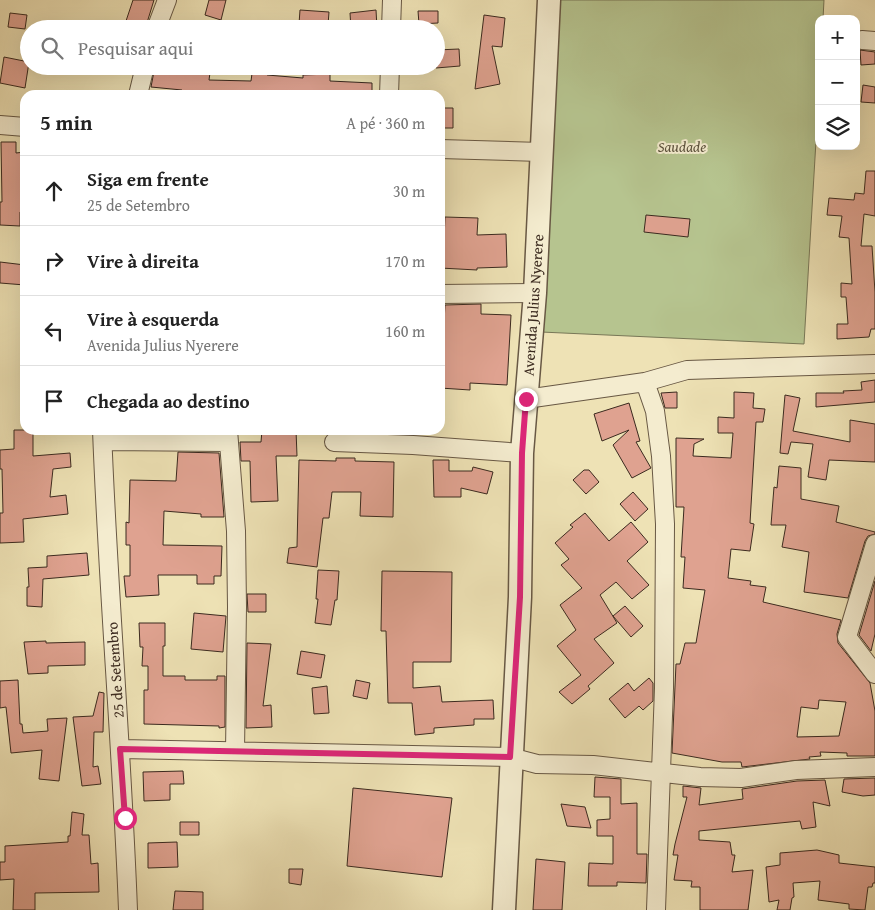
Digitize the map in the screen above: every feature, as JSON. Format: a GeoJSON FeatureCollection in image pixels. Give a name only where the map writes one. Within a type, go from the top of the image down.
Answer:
{"type":"FeatureCollection","features":[{"type":"Feature","properties":{"kind":"street"},"geometry":{"type":"LineString","coordinates":[[159,20],[167,0]]}},
{"type":"Feature","properties":{"kind":"street"},"geometry":{"type":"LineString","coordinates":[[391,20],[392,0]]}},
{"type":"Feature","properties":{"kind":"street","name":"Avenida Julius Nyerere"},"geometry":{"type":"LineString","coordinates":[[504,910],[510,757],[520,597],[522,453],[535,293],[548,0]]}},
{"type":"Feature","properties":{"kind":"street"},"geometry":{"type":"LineString","coordinates":[[139,90],[143,75]]}},
{"type":"Feature","properties":{"kind":"street"},"geometry":{"type":"LineString","coordinates":[[390,75],[390,90]]}},
{"type":"Feature","properties":{"kind":"street"},"geometry":{"type":"LineString","coordinates":[[0,125],[20,127]]}},
{"type":"Feature","properties":{"kind":"street"},"geometry":{"type":"LineString","coordinates":[[445,149],[541,152]]}},
{"type":"Feature","properties":{"kind":"street"},"geometry":{"type":"LineString","coordinates":[[445,294],[535,293]]}},
{"type":"Feature","properties":{"kind":"street"},"geometry":{"type":"LineString","coordinates":[[526,399],[645,382],[687,370],[875,364]]}},
{"type":"Feature","properties":{"kind":"street"},"geometry":{"type":"LineString","coordinates":[[645,382],[655,410],[661,456],[665,524],[664,688],[656,910]]}},
{"type":"Feature","properties":{"kind":"street"},"geometry":{"type":"LineString","coordinates":[[102,436],[229,436],[236,540],[235,751]]}},
{"type":"Feature","properties":{"kind":"street","name":"25 de Setembro"},"geometry":{"type":"LineString","coordinates":[[102,436],[128,910]]}},
{"type":"Feature","properties":{"kind":"street"},"geometry":{"type":"LineString","coordinates":[[334,442],[413,445],[522,453]]}},
{"type":"Feature","properties":{"kind":"street"},"geometry":{"type":"LineString","coordinates":[[875,544],[847,637],[875,674]]}},
{"type":"Feature","properties":{"kind":"street"},"geometry":{"type":"LineString","coordinates":[[120,749],[510,757],[537,764],[592,765],[700,777],[741,778],[796,770],[875,767]]}},
{"type":"Feature","properties":{"kind":"green space","name":"Saudade"},"geometry":{"type":"Polygon","coordinates":[[[554,0],[824,0],[823,15],[815,15],[815,150],[804,344],[541,332],[554,0]]]}},
{"type":"Feature","properties":{"kind":"building"},"geometry":{"type":"Polygon","coordinates":[[[133,0],[154,0],[148,20],[126,20],[133,0]]]}},
{"type":"Feature","properties":{"kind":"building"},"geometry":{"type":"Polygon","coordinates":[[[209,0],[226,0],[221,20],[205,15],[209,0]]]}},
{"type":"Feature","properties":{"kind":"building"},"geometry":{"type":"Polygon","coordinates":[[[300,10],[329,12],[328,20],[299,20],[300,10]]]}},
{"type":"Feature","properties":{"kind":"building"},"geometry":{"type":"Polygon","coordinates":[[[376,10],[377,20],[350,20],[350,13],[376,10]]]}},
{"type":"Feature","properties":{"kind":"building"},"geometry":{"type":"Polygon","coordinates":[[[418,11],[438,11],[438,20],[419,20],[418,11]]]}},
{"type":"Feature","properties":{"kind":"building"},"geometry":{"type":"Polygon","coordinates":[[[10,13],[27,15],[26,20],[20,20],[20,28],[8,27],[10,13]]]}},
{"type":"Feature","properties":{"kind":"building"},"geometry":{"type":"Polygon","coordinates":[[[484,15],[505,18],[502,47],[492,46],[500,84],[475,89],[484,15]]]}},
{"type":"Feature","properties":{"kind":"building"},"geometry":{"type":"Polygon","coordinates":[[[459,49],[460,66],[445,67],[445,50],[459,49]]]}},
{"type":"Feature","properties":{"kind":"building"},"geometry":{"type":"Polygon","coordinates":[[[860,50],[875,52],[875,64],[861,65],[860,50]]]}},
{"type":"Feature","properties":{"kind":"building"},"geometry":{"type":"Polygon","coordinates":[[[4,57],[20,60],[20,75],[27,75],[25,88],[0,83],[4,57]]]}},
{"type":"Feature","properties":{"kind":"building"},"geometry":{"type":"Polygon","coordinates":[[[153,75],[210,75],[209,80],[251,81],[252,75],[303,78],[303,75],[330,75],[330,81],[372,83],[372,90],[182,90],[151,87],[153,75]]]}},
{"type":"Feature","properties":{"kind":"building"},"geometry":{"type":"Polygon","coordinates":[[[863,85],[875,87],[875,103],[861,102],[863,85]]]}},
{"type":"Feature","properties":{"kind":"building"},"geometry":{"type":"Polygon","coordinates":[[[445,108],[453,108],[453,128],[445,128],[445,108]]]}},
{"type":"Feature","properties":{"kind":"building"},"geometry":{"type":"Polygon","coordinates":[[[1,142],[16,142],[16,153],[20,153],[20,226],[0,225],[0,202],[2,202],[1,142]]]}},
{"type":"Feature","properties":{"kind":"building"},"geometry":{"type":"Polygon","coordinates":[[[866,171],[875,171],[875,216],[864,214],[861,246],[872,246],[875,329],[871,329],[869,337],[837,339],[837,324],[848,324],[846,297],[841,297],[841,283],[852,284],[849,238],[839,237],[842,216],[827,215],[829,198],[854,200],[855,193],[864,194],[866,171]]]}},
{"type":"Feature","properties":{"kind":"building"},"geometry":{"type":"Polygon","coordinates":[[[646,215],[690,219],[688,237],[644,232],[646,215]]]}},
{"type":"Feature","properties":{"kind":"building"},"geometry":{"type":"Polygon","coordinates":[[[445,217],[478,218],[477,235],[506,234],[507,267],[477,268],[477,270],[445,268],[445,217]]]}},
{"type":"Feature","properties":{"kind":"building"},"geometry":{"type":"Polygon","coordinates":[[[0,262],[20,264],[20,285],[0,283],[0,262]]]}},
{"type":"Feature","properties":{"kind":"building"},"geometry":{"type":"Polygon","coordinates":[[[481,304],[481,314],[511,315],[507,385],[470,383],[470,390],[445,388],[445,305],[481,304]]]}},
{"type":"Feature","properties":{"kind":"building"},"geometry":{"type":"Polygon","coordinates":[[[875,380],[875,402],[816,407],[816,393],[844,393],[843,391],[862,390],[861,382],[875,380]]]}},
{"type":"Feature","properties":{"kind":"building"},"geometry":{"type":"Polygon","coordinates":[[[677,392],[677,408],[665,408],[661,393],[677,392]]]}},
{"type":"Feature","properties":{"kind":"building"},"geometry":{"type":"Polygon","coordinates":[[[734,392],[754,393],[753,408],[765,409],[763,422],[756,422],[750,523],[754,524],[750,551],[731,549],[728,578],[751,581],[750,585],[766,587],[763,602],[841,620],[837,634],[838,643],[870,683],[875,711],[875,756],[847,756],[847,753],[820,752],[821,756],[809,757],[810,759],[742,767],[741,762],[722,762],[672,753],[676,664],[680,664],[685,643],[696,643],[705,590],[683,588],[685,557],[681,557],[684,507],[676,507],[676,438],[704,439],[694,444],[693,456],[731,458],[733,433],[718,433],[718,417],[734,418],[734,392]],[[819,700],[818,709],[801,707],[797,737],[839,736],[846,702],[819,700]]]}},
{"type":"Feature","properties":{"kind":"building"},"geometry":{"type":"Polygon","coordinates":[[[785,395],[800,398],[793,431],[850,442],[850,420],[875,424],[875,462],[829,460],[826,480],[808,477],[813,444],[791,442],[788,454],[780,453],[785,395]]]}},
{"type":"Feature","properties":{"kind":"building"},"geometry":{"type":"Polygon","coordinates":[[[629,403],[640,441],[636,442],[651,468],[632,478],[613,445],[629,430],[602,441],[594,414],[629,403]]]}},
{"type":"Feature","properties":{"kind":"building"},"geometry":{"type":"Polygon","coordinates":[[[14,430],[20,430],[20,435],[33,435],[33,456],[70,453],[71,467],[53,469],[50,497],[66,495],[68,514],[23,519],[24,542],[0,543],[0,513],[3,513],[0,450],[14,449],[14,430]]]}},
{"type":"Feature","properties":{"kind":"building"},"geometry":{"type":"Polygon","coordinates":[[[262,435],[296,435],[297,456],[276,456],[278,501],[251,502],[250,461],[241,461],[240,442],[261,442],[262,435]]]}},
{"type":"Feature","properties":{"kind":"building"},"geometry":{"type":"Polygon","coordinates":[[[178,452],[219,453],[224,517],[201,517],[201,514],[164,511],[163,545],[222,546],[221,576],[214,576],[214,584],[197,584],[197,575],[158,575],[159,595],[126,597],[124,576],[130,576],[130,545],[126,545],[126,522],[129,523],[130,480],[176,481],[178,452]]]}},
{"type":"Feature","properties":{"kind":"building"},"geometry":{"type":"Polygon","coordinates":[[[336,458],[355,458],[355,461],[394,462],[393,517],[360,516],[361,492],[332,492],[329,518],[323,518],[317,567],[287,563],[289,548],[297,547],[299,460],[336,461],[336,458]]]}},
{"type":"Feature","properties":{"kind":"building"},"geometry":{"type":"Polygon","coordinates":[[[433,460],[449,460],[449,471],[472,471],[473,467],[493,472],[487,494],[461,488],[461,497],[434,497],[433,460]]]}},
{"type":"Feature","properties":{"kind":"building"},"geometry":{"type":"Polygon","coordinates":[[[779,466],[801,468],[801,499],[839,506],[836,522],[875,532],[875,534],[868,536],[865,541],[848,598],[804,592],[809,552],[782,547],[786,525],[771,525],[774,487],[777,488],[779,466]]]}},
{"type":"Feature","properties":{"kind":"building"},"geometry":{"type":"Polygon","coordinates":[[[584,470],[589,470],[599,482],[586,494],[573,480],[584,470]]]}},
{"type":"Feature","properties":{"kind":"building"},"geometry":{"type":"Polygon","coordinates":[[[633,492],[648,509],[635,521],[620,504],[633,492]]]}},
{"type":"Feature","properties":{"kind":"building"},"geometry":{"type":"Polygon","coordinates":[[[585,513],[609,541],[631,522],[648,542],[627,561],[649,585],[632,599],[616,582],[600,595],[617,623],[594,639],[614,663],[588,686],[590,689],[572,704],[559,692],[581,675],[557,646],[576,630],[560,605],[582,588],[561,565],[569,559],[555,543],[573,527],[570,525],[585,513]]]}},
{"type":"Feature","properties":{"kind":"building"},"geometry":{"type":"Polygon","coordinates":[[[87,553],[89,575],[43,579],[42,607],[27,606],[28,568],[47,567],[47,556],[87,553]]]}},
{"type":"Feature","properties":{"kind":"building"},"geometry":{"type":"Polygon","coordinates":[[[318,570],[339,571],[337,600],[335,600],[331,625],[315,623],[318,599],[316,599],[318,570]]]}},
{"type":"Feature","properties":{"kind":"building"},"geometry":{"type":"Polygon","coordinates":[[[382,571],[452,572],[451,662],[413,662],[413,688],[440,686],[442,702],[493,700],[494,719],[474,719],[474,725],[434,728],[434,733],[415,735],[412,703],[388,703],[386,631],[381,631],[382,571]]]}},
{"type":"Feature","properties":{"kind":"building"},"geometry":{"type":"Polygon","coordinates":[[[875,581],[875,634],[871,651],[859,635],[875,581]]]}},
{"type":"Feature","properties":{"kind":"building"},"geometry":{"type":"Polygon","coordinates":[[[247,594],[266,594],[266,612],[248,612],[247,594]]]}},
{"type":"Feature","properties":{"kind":"building"},"geometry":{"type":"Polygon","coordinates":[[[625,606],[643,626],[631,637],[613,616],[625,606]]]}},
{"type":"Feature","properties":{"kind":"building"},"geometry":{"type":"Polygon","coordinates":[[[194,613],[226,616],[223,652],[191,649],[194,613]]]}},
{"type":"Feature","properties":{"kind":"building"},"geometry":{"type":"Polygon","coordinates":[[[139,623],[165,623],[163,676],[185,676],[185,680],[217,680],[217,676],[225,676],[225,727],[144,724],[144,690],[148,690],[148,666],[142,666],[143,647],[140,647],[139,623]]]}},
{"type":"Feature","properties":{"kind":"building"},"geometry":{"type":"Polygon","coordinates":[[[46,641],[46,643],[85,642],[85,665],[48,666],[48,673],[28,674],[24,642],[46,641]]]}},
{"type":"Feature","properties":{"kind":"building"},"geometry":{"type":"Polygon","coordinates":[[[247,643],[271,644],[263,706],[271,705],[272,727],[246,728],[247,643]]]}},
{"type":"Feature","properties":{"kind":"building"},"geometry":{"type":"Polygon","coordinates":[[[301,651],[325,655],[321,678],[297,674],[301,651]]]}},
{"type":"Feature","properties":{"kind":"building"},"geometry":{"type":"Polygon","coordinates":[[[649,678],[653,683],[653,701],[643,710],[639,706],[625,718],[609,699],[628,683],[634,691],[649,678]]]}},
{"type":"Feature","properties":{"kind":"building"},"geometry":{"type":"Polygon","coordinates":[[[18,680],[20,724],[22,724],[23,733],[48,731],[47,719],[67,718],[59,781],[39,779],[42,750],[11,753],[6,707],[0,708],[0,681],[18,680]]]}},
{"type":"Feature","properties":{"kind":"building"},"geometry":{"type":"Polygon","coordinates":[[[356,680],[370,683],[367,699],[353,696],[356,680]]]}},
{"type":"Feature","properties":{"kind":"building"},"geometry":{"type":"Polygon","coordinates":[[[327,686],[329,713],[314,714],[312,688],[327,686]]]}},
{"type":"Feature","properties":{"kind":"building"},"geometry":{"type":"Polygon","coordinates":[[[99,692],[104,693],[103,732],[94,732],[93,767],[98,766],[101,784],[82,786],[73,717],[93,716],[99,692]]]}},
{"type":"Feature","properties":{"kind":"building"},"geometry":{"type":"Polygon","coordinates":[[[183,771],[184,784],[170,784],[170,800],[144,801],[143,772],[183,771]]]}},
{"type":"Feature","properties":{"kind":"building"},"geometry":{"type":"Polygon","coordinates":[[[595,777],[621,779],[621,804],[637,803],[637,854],[647,854],[646,883],[617,882],[617,886],[588,886],[589,863],[613,864],[613,836],[597,836],[597,820],[610,819],[610,797],[594,797],[595,777]]]}},
{"type":"Feature","properties":{"kind":"building"},"geometry":{"type":"Polygon","coordinates":[[[875,778],[875,795],[863,796],[842,792],[844,779],[875,778]]]}},
{"type":"Feature","properties":{"kind":"building"},"geometry":{"type":"Polygon","coordinates":[[[825,780],[830,806],[813,802],[816,827],[802,829],[800,821],[699,831],[699,840],[730,842],[732,855],[735,855],[732,872],[753,870],[748,910],[700,910],[700,887],[691,887],[692,881],[674,880],[678,855],[673,855],[687,797],[683,797],[683,786],[701,788],[699,805],[743,799],[742,789],[797,781],[825,780]]]}},
{"type":"Feature","properties":{"kind":"building"},"geometry":{"type":"Polygon","coordinates":[[[353,788],[452,798],[442,877],[347,866],[353,788]]]}},
{"type":"Feature","properties":{"kind":"building"},"geometry":{"type":"Polygon","coordinates":[[[561,804],[585,807],[591,828],[567,826],[561,804]]]}},
{"type":"Feature","properties":{"kind":"building"},"geometry":{"type":"Polygon","coordinates":[[[72,812],[84,814],[82,835],[89,835],[91,864],[98,863],[99,892],[35,893],[35,910],[13,910],[14,879],[0,880],[0,862],[5,862],[5,846],[68,842],[72,812]]]}},
{"type":"Feature","properties":{"kind":"building"},"geometry":{"type":"Polygon","coordinates":[[[180,822],[199,822],[199,835],[180,835],[180,822]]]}},
{"type":"Feature","properties":{"kind":"building"},"geometry":{"type":"Polygon","coordinates":[[[177,842],[178,867],[148,868],[148,843],[177,842]]]}},
{"type":"Feature","properties":{"kind":"building"},"geometry":{"type":"Polygon","coordinates":[[[817,850],[839,855],[839,863],[875,867],[875,883],[873,883],[872,887],[868,887],[865,910],[849,909],[849,904],[818,900],[820,881],[793,883],[794,897],[792,898],[790,910],[777,910],[779,900],[769,902],[766,867],[780,865],[780,853],[817,850]]]}},
{"type":"Feature","properties":{"kind":"building"},"geometry":{"type":"Polygon","coordinates":[[[536,859],[565,862],[562,910],[533,910],[536,859]]]}},
{"type":"Feature","properties":{"kind":"building"},"geometry":{"type":"Polygon","coordinates":[[[289,869],[303,869],[301,885],[289,883],[289,869]]]}},
{"type":"Feature","properties":{"kind":"building"},"geometry":{"type":"Polygon","coordinates":[[[175,891],[203,892],[203,910],[173,910],[175,891]]]}},
{"type":"Feature","properties":{"kind":"route"},"geometry":{"type":"LineString","coordinates":[[125,818],[120,749],[510,757],[520,597],[522,453],[526,399]]}}]}
